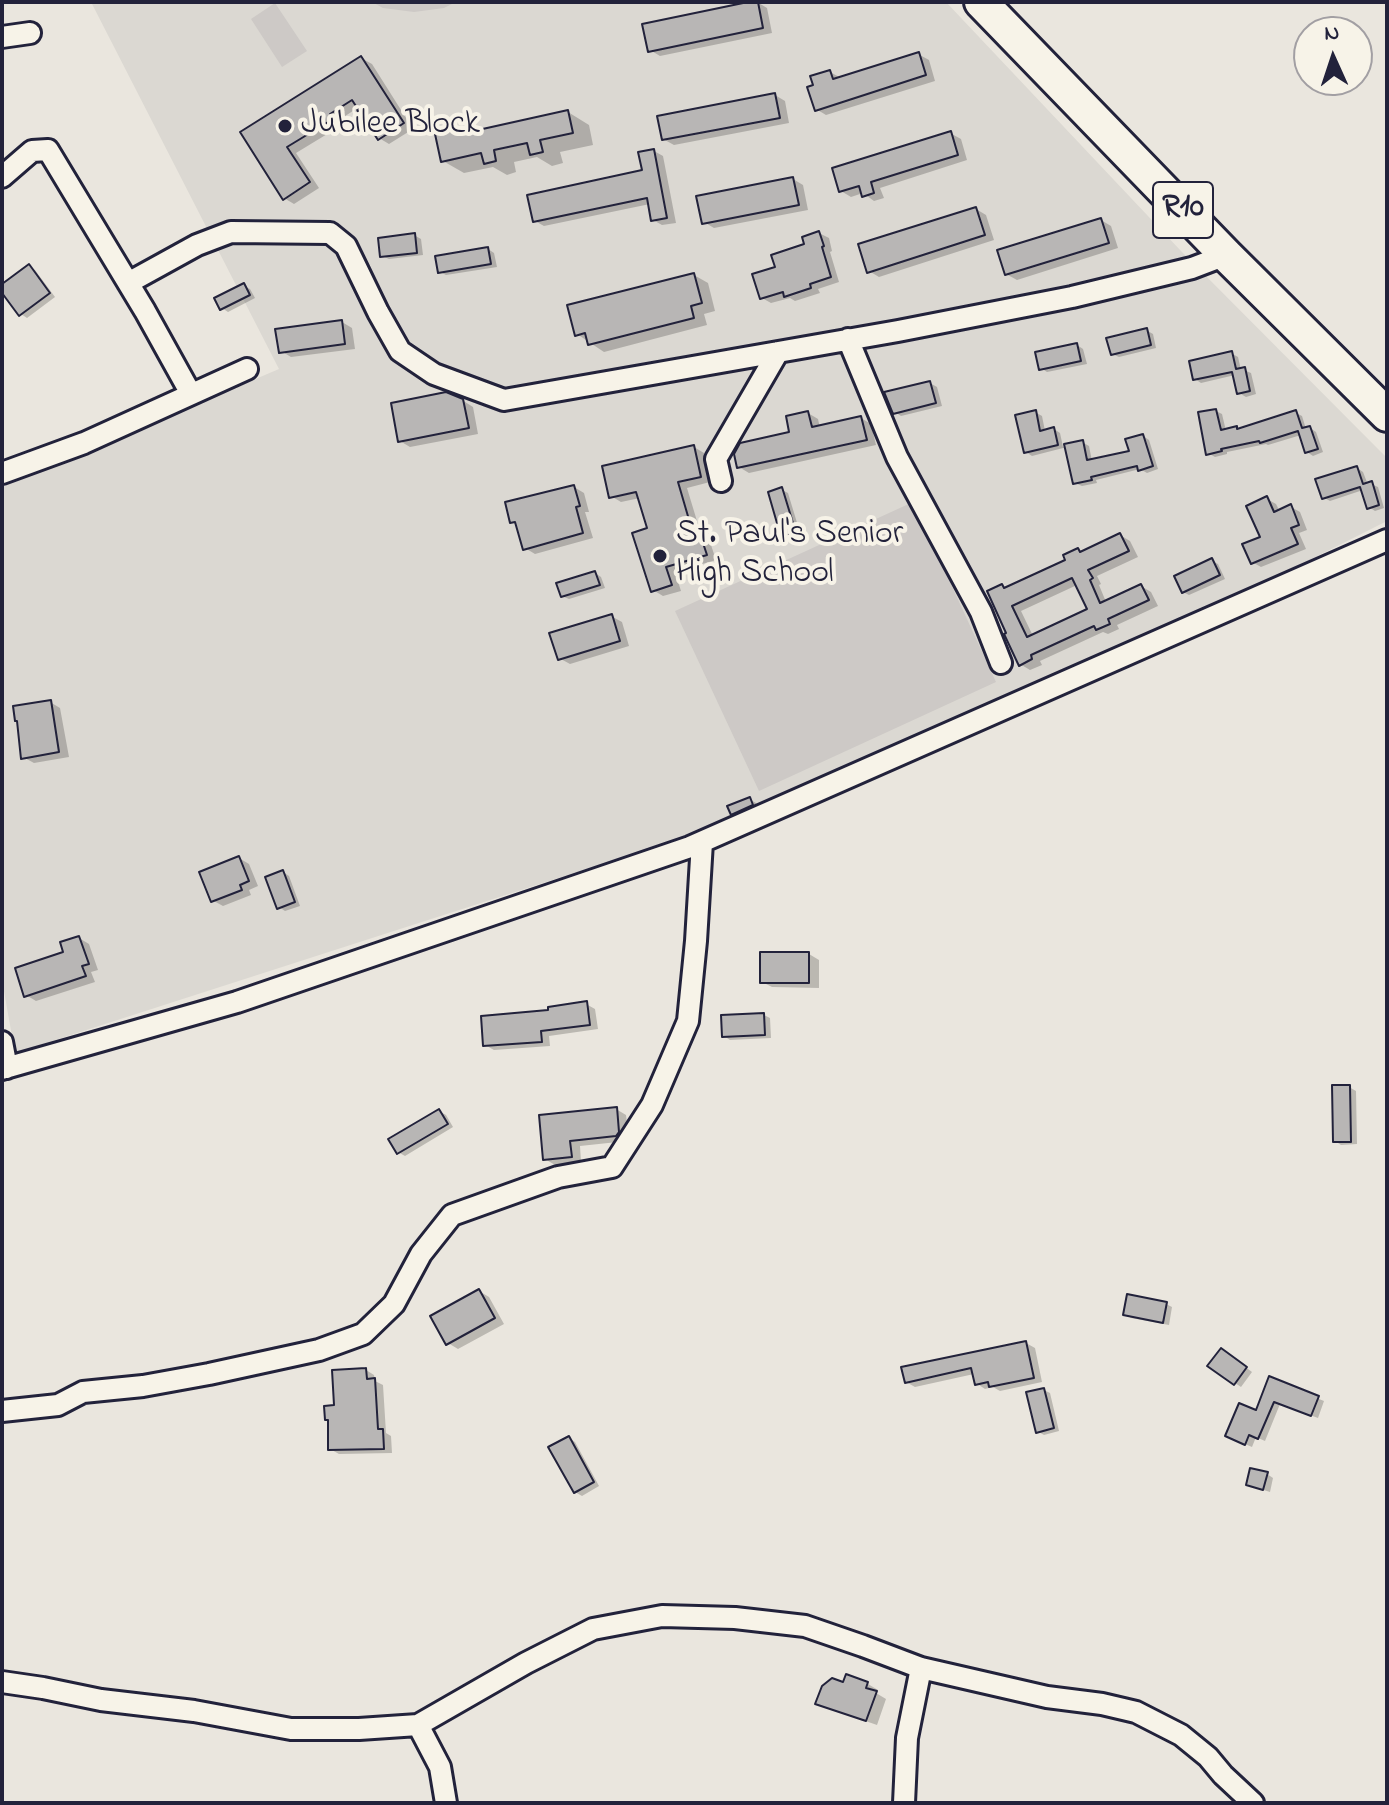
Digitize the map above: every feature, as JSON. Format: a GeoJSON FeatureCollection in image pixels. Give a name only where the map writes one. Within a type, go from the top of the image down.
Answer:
{"type":"FeatureCollection","features":[{"type":"Feature","properties":{"kind":"main road","name":"R10"},"geometry":{"type":"LineString","coordinates":[[981,2],[1226,255],[1387,415]]}},
{"type":"Feature","properties":{"kind":"street"},"geometry":{"type":"LineString","coordinates":[[2,37],[30,33]]}},
{"type":"Feature","properties":{"kind":"street"},"geometry":{"type":"LineString","coordinates":[[2,177],[32,151],[48,150],[191,394]]}},
{"type":"Feature","properties":{"kind":"street"},"geometry":{"type":"LineString","coordinates":[[128,283],[197,245],[231,232],[330,233],[346,246],[400,351],[434,374],[504,400],[1072,297],[1192,268],[1226,255]]}},
{"type":"Feature","properties":{"kind":"street"},"geometry":{"type":"LineString","coordinates":[[848,339],[897,457],[981,612],[1001,663]]}},
{"type":"Feature","properties":{"kind":"street"},"geometry":{"type":"LineString","coordinates":[[721,481],[716,459],[778,352]]}},
{"type":"Feature","properties":{"kind":"street"},"geometry":{"type":"LineString","coordinates":[[2,473],[84,443],[247,369]]}},
{"type":"Feature","properties":{"kind":"street"},"geometry":{"type":"LineString","coordinates":[[2,1042],[4,1068],[237,1002],[702,842],[1387,540]]}},
{"type":"Feature","properties":{"kind":"street"},"geometry":{"type":"LineString","coordinates":[[2,1411],[58,1405],[83,1392],[143,1386],[209,1374],[319,1350],[363,1334],[394,1304],[421,1254],[452,1215],[558,1177],[612,1167],[652,1105],[688,1021],[702,842]]}},
{"type":"Feature","properties":{"kind":"street"},"geometry":{"type":"LineString","coordinates":[[2,1682],[291,1729],[418,1725],[526,1663],[593,1629],[662,1616],[735,1618],[805,1626],[921,1668],[1047,1697],[1136,1712],[1181,1735],[1208,1757],[1253,1803]]}},
{"type":"Feature","properties":{"kind":"street"},"geometry":{"type":"LineString","coordinates":[[904,1803],[907,1738],[921,1668]]}},
{"type":"Feature","properties":{"kind":"street"},"geometry":{"type":"LineString","coordinates":[[418,1725],[440,1767],[446,1803]]}},
{"type":"Feature","properties":{"kind":"shaded area","name":"St. Paul's Senior High School"},"geometry":{"type":"Polygon","coordinates":[[[91,2],[946,2],[1181,251],[1387,458],[1387,521],[1248,591],[720,826],[15,1053],[2,980],[2,487],[279,369],[91,2]]]}},
{"type":"Feature","properties":{"kind":"shaded area"},"geometry":{"type":"Polygon","coordinates":[[[372,2],[456,2],[444,8],[414,12],[383,8],[372,2]]]}},
{"type":"Feature","properties":{"kind":"shaded area"},"geometry":{"type":"Polygon","coordinates":[[[275,3],[307,51],[282,67],[251,19],[275,3]]]}},
{"type":"Feature","properties":{"kind":"shaded area"},"geometry":{"type":"Polygon","coordinates":[[[913,502],[996,682],[759,791],[675,611],[913,502]]]}},
{"type":"Feature","properties":{"kind":"building"},"geometry":{"type":"Polygon","coordinates":[[[758,2],[763,28],[648,52],[642,24],[758,2]]]}},
{"type":"Feature","properties":{"kind":"building"},"geometry":{"type":"Polygon","coordinates":[[[919,52],[926,75],[815,111],[807,87],[813,85],[810,76],[830,70],[833,79],[919,52]]]}},
{"type":"Feature","properties":{"kind":"building","name":"Jubilee Block"},"geometry":{"type":"Polygon","coordinates":[[[361,56],[404,123],[378,140],[352,100],[330,114],[333,119],[287,147],[310,182],[283,200],[240,132],[361,56]]]}},
{"type":"Feature","properties":{"kind":"building"},"geometry":{"type":"Polygon","coordinates":[[[775,93],[780,118],[662,140],[657,116],[775,93]]]}},
{"type":"Feature","properties":{"kind":"building"},"geometry":{"type":"Polygon","coordinates":[[[568,110],[573,133],[540,140],[543,152],[530,155],[527,143],[494,150],[496,161],[484,164],[481,153],[441,162],[435,134],[459,128],[460,134],[568,110]]]}},
{"type":"Feature","properties":{"kind":"building"},"geometry":{"type":"Polygon","coordinates":[[[951,131],[958,155],[871,182],[874,193],[862,197],[859,186],[839,192],[832,168],[951,131]]]}},
{"type":"Feature","properties":{"kind":"building"},"geometry":{"type":"Polygon","coordinates":[[[654,149],[667,218],[651,221],[647,198],[533,222],[527,195],[642,170],[638,152],[654,149]]]}},
{"type":"Feature","properties":{"kind":"building"},"geometry":{"type":"Polygon","coordinates":[[[793,177],[799,205],[702,224],[696,196],[793,177]]]}},
{"type":"Feature","properties":{"kind":"building"},"geometry":{"type":"Polygon","coordinates":[[[976,207],[985,235],[867,273],[858,244],[976,207]]]}},
{"type":"Feature","properties":{"kind":"building"},"geometry":{"type":"Polygon","coordinates":[[[1101,218],[1109,243],[1005,275],[997,250],[1101,218]]]}},
{"type":"Feature","properties":{"kind":"building"},"geometry":{"type":"Polygon","coordinates":[[[819,231],[831,277],[784,297],[783,292],[760,299],[752,274],[775,267],[771,255],[804,244],[802,237],[819,231]]]}},
{"type":"Feature","properties":{"kind":"building"},"geometry":{"type":"Polygon","coordinates":[[[415,233],[417,253],[380,257],[378,238],[415,233]]]}},
{"type":"Feature","properties":{"kind":"building"},"geometry":{"type":"Polygon","coordinates":[[[488,247],[491,264],[438,273],[435,256],[488,247]]]}},
{"type":"Feature","properties":{"kind":"building"},"geometry":{"type":"Polygon","coordinates":[[[29,264],[50,293],[19,316],[2,293],[2,284],[29,264]]]}},
{"type":"Feature","properties":{"kind":"building"},"geometry":{"type":"Polygon","coordinates":[[[694,273],[702,303],[691,306],[694,318],[588,345],[585,333],[575,336],[567,305],[694,273]]]}},
{"type":"Feature","properties":{"kind":"building"},"geometry":{"type":"Polygon","coordinates":[[[244,283],[250,295],[220,310],[214,298],[244,283]]]}},
{"type":"Feature","properties":{"kind":"building"},"geometry":{"type":"Polygon","coordinates":[[[342,320],[345,344],[279,353],[275,329],[342,320]]]}},
{"type":"Feature","properties":{"kind":"building"},"geometry":{"type":"Polygon","coordinates":[[[1147,328],[1151,345],[1111,355],[1106,338],[1147,328]]]}},
{"type":"Feature","properties":{"kind":"building"},"geometry":{"type":"Polygon","coordinates":[[[1077,343],[1081,361],[1039,370],[1035,352],[1077,343]]]}},
{"type":"Feature","properties":{"kind":"building"},"geometry":{"type":"Polygon","coordinates":[[[1232,351],[1236,369],[1245,367],[1250,391],[1237,394],[1232,372],[1193,380],[1189,361],[1232,351]]]}},
{"type":"Feature","properties":{"kind":"building"},"geometry":{"type":"Polygon","coordinates":[[[930,381],[936,403],[893,414],[884,392],[930,381]]]}},
{"type":"Feature","properties":{"kind":"building"},"geometry":{"type":"Polygon","coordinates":[[[446,392],[463,399],[469,428],[398,442],[391,403],[446,392]]]}},
{"type":"Feature","properties":{"kind":"building"},"geometry":{"type":"Polygon","coordinates":[[[1216,409],[1221,430],[1237,426],[1237,429],[1296,410],[1302,428],[1310,426],[1318,449],[1305,453],[1298,431],[1206,455],[1198,412],[1216,409]]]}},
{"type":"Feature","properties":{"kind":"building"},"geometry":{"type":"Polygon","coordinates":[[[1036,410],[1040,431],[1054,427],[1058,445],[1024,453],[1015,415],[1036,410]]]}},
{"type":"Feature","properties":{"kind":"building"},"geometry":{"type":"Polygon","coordinates":[[[808,411],[812,427],[861,416],[867,440],[737,468],[734,454],[740,443],[789,432],[786,416],[808,411]]]}},
{"type":"Feature","properties":{"kind":"building"},"geometry":{"type":"Polygon","coordinates":[[[1143,434],[1153,466],[1138,471],[1137,466],[1073,484],[1064,444],[1083,440],[1087,460],[1129,451],[1125,439],[1143,434]]]}},
{"type":"Feature","properties":{"kind":"building"},"geometry":{"type":"Polygon","coordinates":[[[694,445],[701,477],[678,482],[692,530],[698,528],[707,555],[666,567],[672,585],[651,592],[632,533],[647,528],[636,492],[609,498],[602,466],[694,445]]]}},
{"type":"Feature","properties":{"kind":"building"},"geometry":{"type":"Polygon","coordinates":[[[1357,466],[1363,484],[1372,481],[1379,505],[1367,509],[1360,487],[1322,499],[1315,479],[1357,466]]]}},
{"type":"Feature","properties":{"kind":"building"},"geometry":{"type":"Polygon","coordinates":[[[574,485],[583,533],[523,550],[515,522],[510,523],[505,502],[574,485]]]}},
{"type":"Feature","properties":{"kind":"building"},"geometry":{"type":"Polygon","coordinates":[[[782,487],[796,533],[781,537],[768,492],[782,487]]]}},
{"type":"Feature","properties":{"kind":"building"},"geometry":{"type":"Polygon","coordinates":[[[1267,496],[1274,512],[1291,504],[1299,525],[1291,528],[1298,544],[1251,564],[1242,544],[1260,537],[1246,506],[1267,496]]]}},
{"type":"Feature","properties":{"kind":"building"},"geometry":{"type":"Polygon","coordinates":[[[1120,533],[1129,551],[1088,570],[1093,578],[1090,580],[1100,603],[1141,584],[1149,600],[1108,619],[1110,624],[1096,630],[1094,626],[1031,655],[1032,659],[1019,666],[987,591],[1002,584],[1004,588],[1065,560],[1063,555],[1078,548],[1080,552],[1120,533]],[[1072,578],[1012,606],[1027,637],[1087,609],[1072,578]]]}},
{"type":"Feature","properties":{"kind":"building"},"geometry":{"type":"Polygon","coordinates":[[[1212,558],[1220,575],[1182,593],[1174,576],[1212,558]]]}},
{"type":"Feature","properties":{"kind":"building"},"geometry":{"type":"Polygon","coordinates":[[[595,571],[600,585],[561,597],[556,583],[595,571]]]}},
{"type":"Feature","properties":{"kind":"building"},"geometry":{"type":"Polygon","coordinates":[[[612,614],[620,641],[558,660],[549,633],[612,614]]]}},
{"type":"Feature","properties":{"kind":"building"},"geometry":{"type":"Polygon","coordinates":[[[51,700],[59,752],[21,759],[13,706],[51,700]]]}},
{"type":"Feature","properties":{"kind":"building"},"geometry":{"type":"Polygon","coordinates":[[[750,797],[753,805],[731,815],[727,806],[750,797]]]}},
{"type":"Feature","properties":{"kind":"building"},"geometry":{"type":"Polygon","coordinates":[[[239,856],[249,881],[240,885],[242,890],[211,902],[199,872],[239,856]]]}},
{"type":"Feature","properties":{"kind":"building"},"geometry":{"type":"Polygon","coordinates":[[[283,870],[295,902],[277,909],[265,877],[283,870]]]}},
{"type":"Feature","properties":{"kind":"building"},"geometry":{"type":"Polygon","coordinates":[[[79,936],[89,964],[82,966],[86,976],[24,997],[15,968],[63,952],[60,942],[79,936]]]}},
{"type":"Feature","properties":{"kind":"building"},"geometry":{"type":"Polygon","coordinates":[[[760,952],[809,952],[809,983],[760,983],[760,952]]]}},
{"type":"Feature","properties":{"kind":"building"},"geometry":{"type":"Polygon","coordinates":[[[587,1001],[590,1025],[541,1031],[542,1042],[483,1046],[481,1016],[548,1010],[548,1007],[587,1001]]]}},
{"type":"Feature","properties":{"kind":"building"},"geometry":{"type":"Polygon","coordinates":[[[764,1013],[765,1035],[722,1037],[721,1015],[764,1013]]]}},
{"type":"Feature","properties":{"kind":"building"},"geometry":{"type":"Polygon","coordinates":[[[1332,1085],[1350,1085],[1351,1142],[1333,1142],[1332,1085]]]}},
{"type":"Feature","properties":{"kind":"building"},"geometry":{"type":"Polygon","coordinates":[[[617,1107],[619,1132],[616,1136],[570,1141],[572,1157],[543,1160],[539,1115],[617,1107]]]}},
{"type":"Feature","properties":{"kind":"building"},"geometry":{"type":"Polygon","coordinates":[[[439,1109],[448,1124],[397,1154],[388,1139],[439,1109]]]}},
{"type":"Feature","properties":{"kind":"building"},"geometry":{"type":"Polygon","coordinates":[[[479,1289],[495,1318],[446,1345],[430,1316],[479,1289]]]}},
{"type":"Feature","properties":{"kind":"building"},"geometry":{"type":"Polygon","coordinates":[[[1127,1294],[1167,1302],[1163,1323],[1123,1315],[1127,1294]]]}},
{"type":"Feature","properties":{"kind":"building"},"geometry":{"type":"Polygon","coordinates":[[[1026,1341],[1034,1378],[989,1387],[988,1382],[975,1385],[971,1368],[905,1383],[901,1367],[1026,1341]]]}},
{"type":"Feature","properties":{"kind":"building"},"geometry":{"type":"Polygon","coordinates":[[[1221,1348],[1247,1367],[1234,1385],[1207,1366],[1221,1348]]]}},
{"type":"Feature","properties":{"kind":"building"},"geometry":{"type":"Polygon","coordinates":[[[366,1368],[367,1379],[375,1378],[378,1429],[383,1429],[384,1449],[328,1450],[328,1420],[325,1420],[324,1406],[334,1405],[332,1370],[366,1368]]]}},
{"type":"Feature","properties":{"kind":"building"},"geometry":{"type":"Polygon","coordinates":[[[1269,1376],[1319,1396],[1311,1416],[1274,1402],[1258,1439],[1249,1435],[1245,1445],[1225,1436],[1239,1403],[1256,1410],[1269,1376]]]}},
{"type":"Feature","properties":{"kind":"building"},"geometry":{"type":"Polygon","coordinates":[[[1044,1388],[1054,1428],[1036,1433],[1026,1392],[1044,1388]]]}},
{"type":"Feature","properties":{"kind":"building"},"geometry":{"type":"Polygon","coordinates":[[[569,1436],[594,1482],[574,1493],[548,1447],[569,1436]]]}},
{"type":"Feature","properties":{"kind":"building"},"geometry":{"type":"Polygon","coordinates":[[[1250,1468],[1268,1472],[1263,1490],[1246,1485],[1250,1468]]]}},
{"type":"Feature","properties":{"kind":"building"},"geometry":{"type":"Polygon","coordinates":[[[846,1674],[868,1682],[866,1688],[877,1691],[866,1721],[815,1704],[822,1686],[832,1678],[843,1682],[846,1674]]]}},
{"type":"Feature","properties":{"kind":"place","name":"Jubilee Block"},"geometry":{"type":"Point","coordinates":[285,126]}},
{"type":"Feature","properties":{"kind":"place","name":"St. Paul's Senior High School"},"geometry":{"type":"Point","coordinates":[660,556]}}]}
